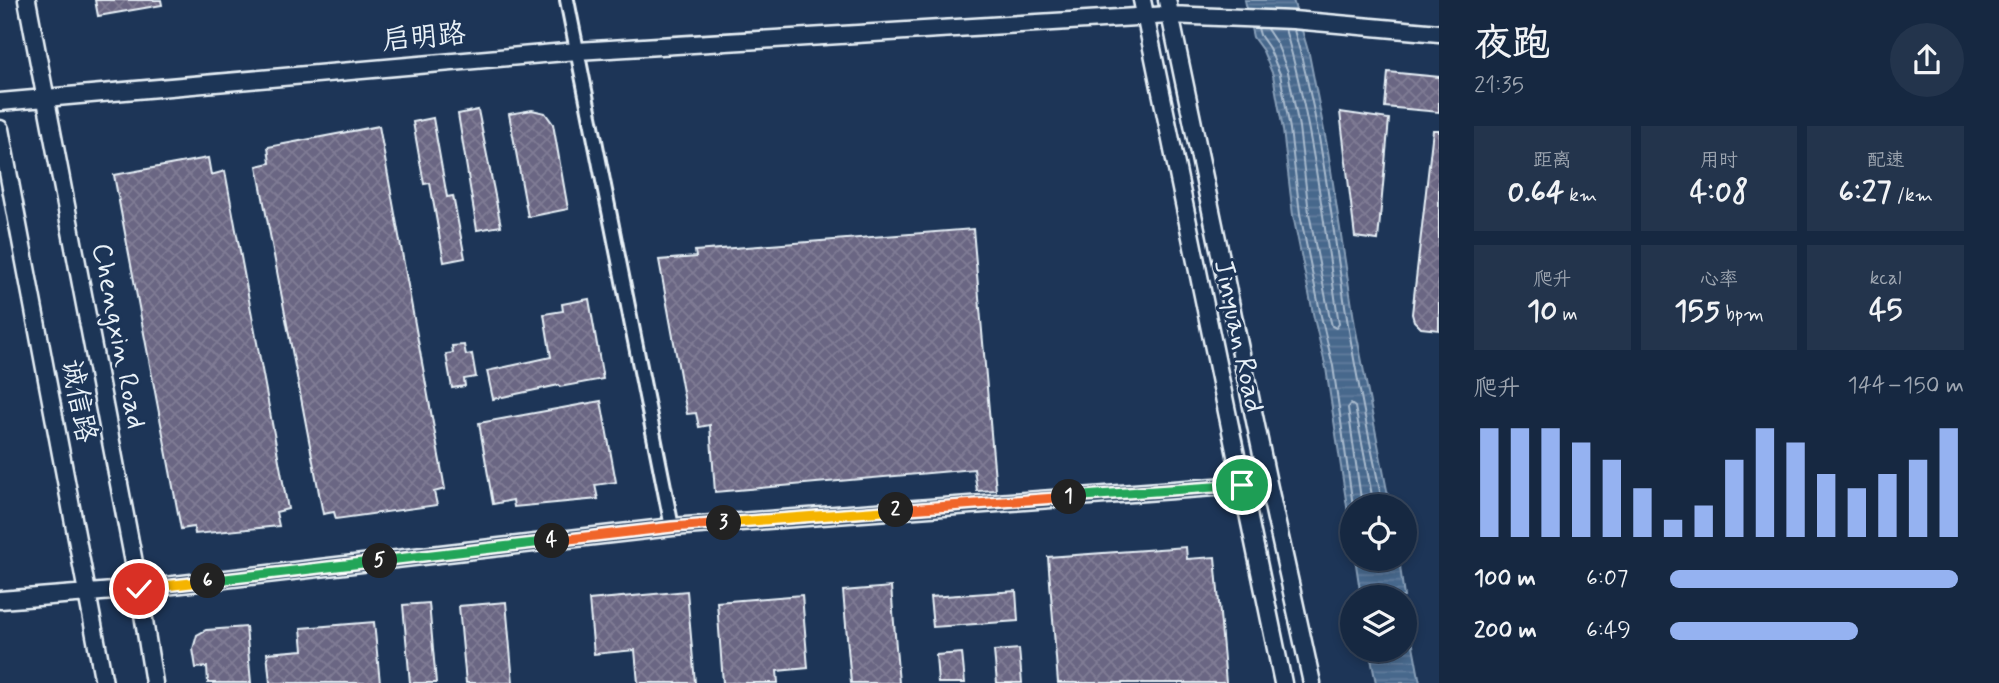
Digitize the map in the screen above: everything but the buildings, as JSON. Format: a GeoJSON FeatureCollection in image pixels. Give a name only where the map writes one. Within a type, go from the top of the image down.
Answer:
{"type":"FeatureCollection","features":[{"type":"Feature","properties":{"kind":"street","name":"Chengxin Road"},"geometry":{"type":"LineString","coordinates":[[27,0],[139,589],[154,683]]}},
{"type":"Feature","properties":{"kind":"street"},"geometry":{"type":"LineString","coordinates":[[568,0],[672,527]]}},
{"type":"Feature","properties":{"kind":"street","name":"Jinyuan Road"},"geometry":{"type":"LineString","coordinates":[[1142,0],[1283,683]]}},
{"type":"Feature","properties":{"kind":"street","name":"启明路"},"geometry":{"type":"LineString","coordinates":[[0,102],[576,51],[1145,17],[1168,8],[1242,18],[1439,33]]}},
{"type":"Feature","properties":{"kind":"street","name":"Jinyuan Road"},"geometry":{"type":"LineString","coordinates":[[1168,8],[1312,683]]}},
{"type":"Feature","properties":{"kind":"street","name":"诚信路"},"geometry":{"type":"LineString","coordinates":[[0,129],[104,683]]}},
{"type":"Feature","properties":{"kind":"street"},"geometry":{"type":"LineString","coordinates":[[0,600],[139,589],[672,527],[1268,483]]}},
{"type":"Feature","properties":{"kind":"water"},"geometry":{"type":"Polygon","coordinates":[[[1245,0],[1293,0],[1309,54],[1328,151],[1355,326],[1388,494],[1345,494],[1326,368],[1293,215],[1283,130],[1273,75],[1263,51],[1253,37],[1245,0]]]}},
{"type":"Feature","properties":{"kind":"water"},"geometry":{"type":"Polygon","coordinates":[[[1357,571],[1401,571],[1402,585],[1359,585],[1357,571]]]}},
{"type":"Feature","properties":{"kind":"water"},"geometry":{"type":"Polygon","coordinates":[[[1372,662],[1416,662],[1420,683],[1376,683],[1372,662]]]}},
{"type":"Feature","properties":{"kind":"route"},"geometry":{"type":"LineString","coordinates":[[139,589],[672,527],[1242,485]]}}]}
